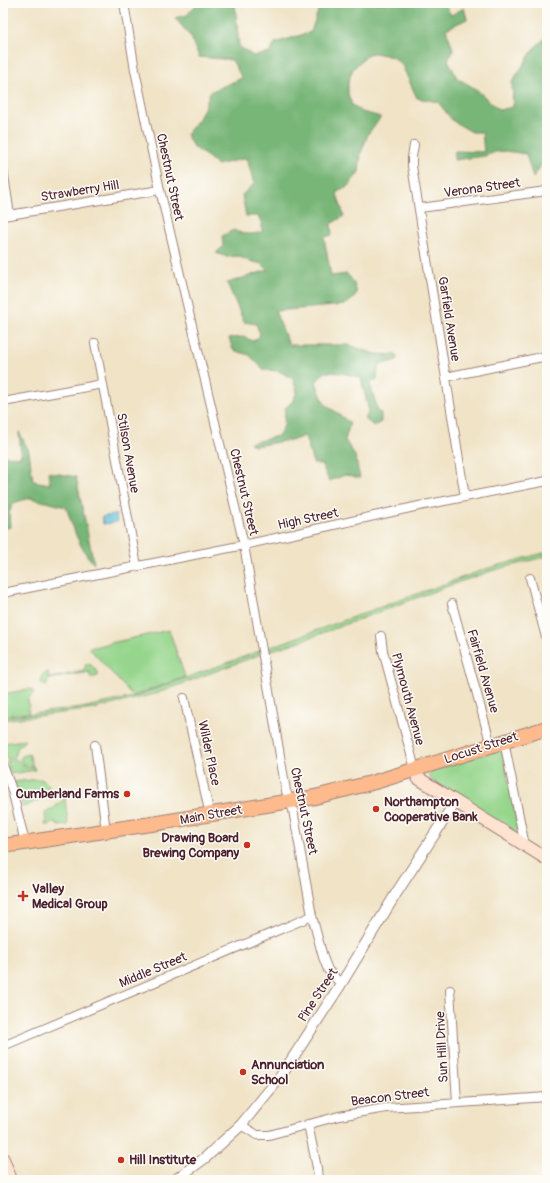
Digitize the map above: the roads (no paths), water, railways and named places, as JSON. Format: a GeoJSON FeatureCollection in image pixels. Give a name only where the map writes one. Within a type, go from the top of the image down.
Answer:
{"type":"FeatureCollection","features":[{"type":"Feature","properties":{"kind":"highway","name":"Locust Street"},"geometry":{"type":"LineString","coordinates":[[415,769],[547,728]]}},
{"type":"Feature","properties":{"kind":"highway","name":"Main Street"},"geometry":{"type":"LineString","coordinates":[[3,846],[210,815],[290,801],[349,789],[415,769]]}},
{"type":"Feature","properties":{"kind":"main road"},"geometry":{"type":"LineString","coordinates":[[415,769],[418,778],[547,859]]}},
{"type":"Feature","properties":{"kind":"main road"},"geometry":{"type":"LineString","coordinates":[[3,1159],[11,1180]]}},
{"type":"Feature","properties":{"kind":"street","name":"Chestnut Street"},"geometry":{"type":"LineString","coordinates":[[124,3],[135,70],[160,190],[244,545],[281,765],[286,792],[290,801],[312,916],[325,966],[341,984]]}},
{"type":"Feature","properties":{"kind":"street","name":"Garfield Avenue"},"geometry":{"type":"LineString","coordinates":[[414,145],[412,166],[420,208],[465,497]]}},
{"type":"Feature","properties":{"kind":"street"},"geometry":{"type":"LineString","coordinates":[[3,169],[7,215]]}},
{"type":"Feature","properties":{"kind":"street","name":"Strawberry Hill"},"geometry":{"type":"LineString","coordinates":[[7,215],[160,190]]}},
{"type":"Feature","properties":{"kind":"street","name":"Verona Street"},"geometry":{"type":"LineString","coordinates":[[420,208],[547,191]]}},
{"type":"Feature","properties":{"kind":"street","name":"Stilson Avenue"},"geometry":{"type":"LineString","coordinates":[[95,343],[137,566]]}},
{"type":"Feature","properties":{"kind":"street"},"geometry":{"type":"LineString","coordinates":[[446,377],[547,356]]}},
{"type":"Feature","properties":{"kind":"street"},"geometry":{"type":"LineString","coordinates":[[3,402],[103,384]]}},
{"type":"Feature","properties":{"kind":"street","name":"High Street"},"geometry":{"type":"LineString","coordinates":[[3,593],[244,545],[465,497],[547,481]]}},
{"type":"Feature","properties":{"kind":"street"},"geometry":{"type":"LineString","coordinates":[[530,578],[547,641]]}},
{"type":"Feature","properties":{"kind":"street","name":"Fairfield Avenue"},"geometry":{"type":"LineString","coordinates":[[452,604],[498,743],[525,846]]}},
{"type":"Feature","properties":{"kind":"street","name":"Plymouth Avenue"},"geometry":{"type":"LineString","coordinates":[[381,636],[383,651],[415,769]]}},
{"type":"Feature","properties":{"kind":"street","name":"Wilder Place"},"geometry":{"type":"LineString","coordinates":[[184,698],[210,815]]}},
{"type":"Feature","properties":{"kind":"street"},"geometry":{"type":"LineString","coordinates":[[95,745],[106,831]]}},
{"type":"Feature","properties":{"kind":"street"},"geometry":{"type":"LineString","coordinates":[[3,765],[12,790],[25,842]]}},
{"type":"Feature","properties":{"kind":"street","name":"Pine Street"},"geometry":{"type":"LineString","coordinates":[[174,1180],[204,1158],[241,1125],[281,1076],[341,984],[397,892],[456,801]]}},
{"type":"Feature","properties":{"kind":"street","name":"Middle Street"},"geometry":{"type":"LineString","coordinates":[[3,1046],[312,916]]}},
{"type":"Feature","properties":{"kind":"street","name":"Sun Hill Drive"},"geometry":{"type":"LineString","coordinates":[[450,990],[457,1102]]}},
{"type":"Feature","properties":{"kind":"street","name":"Beacon Street"},"geometry":{"type":"LineString","coordinates":[[241,1125],[257,1135],[269,1135],[339,1116],[386,1108],[547,1096]]}},
{"type":"Feature","properties":{"kind":"street"},"geometry":{"type":"LineString","coordinates":[[308,1124],[318,1180]]}},
{"type":"Feature","properties":{"kind":"water"},"geometry":{"type":"Polygon","coordinates":[[[116,514],[117,522],[103,524],[102,517],[116,514]]]}},
{"type":"Feature","properties":{"kind":"place","name":"Cumberland Farms"},"geometry":{"type":"Point","coordinates":[127,794]}},
{"type":"Feature","properties":{"kind":"place","name":"Northampton Cooperative Bank"},"geometry":{"type":"Point","coordinates":[376,809]}},
{"type":"Feature","properties":{"kind":"place","name":"Drawing Board Brewing Company"},"geometry":{"type":"Point","coordinates":[247,845]}},
{"type":"Feature","properties":{"kind":"place","name":"Valley Medical Group"},"geometry":{"type":"Point","coordinates":[23,896]}},
{"type":"Feature","properties":{"kind":"place","name":"Annunciation School"},"geometry":{"type":"Point","coordinates":[243,1072]}},
{"type":"Feature","properties":{"kind":"place","name":"Hill Institute"},"geometry":{"type":"Point","coordinates":[121,1160]}}]}
